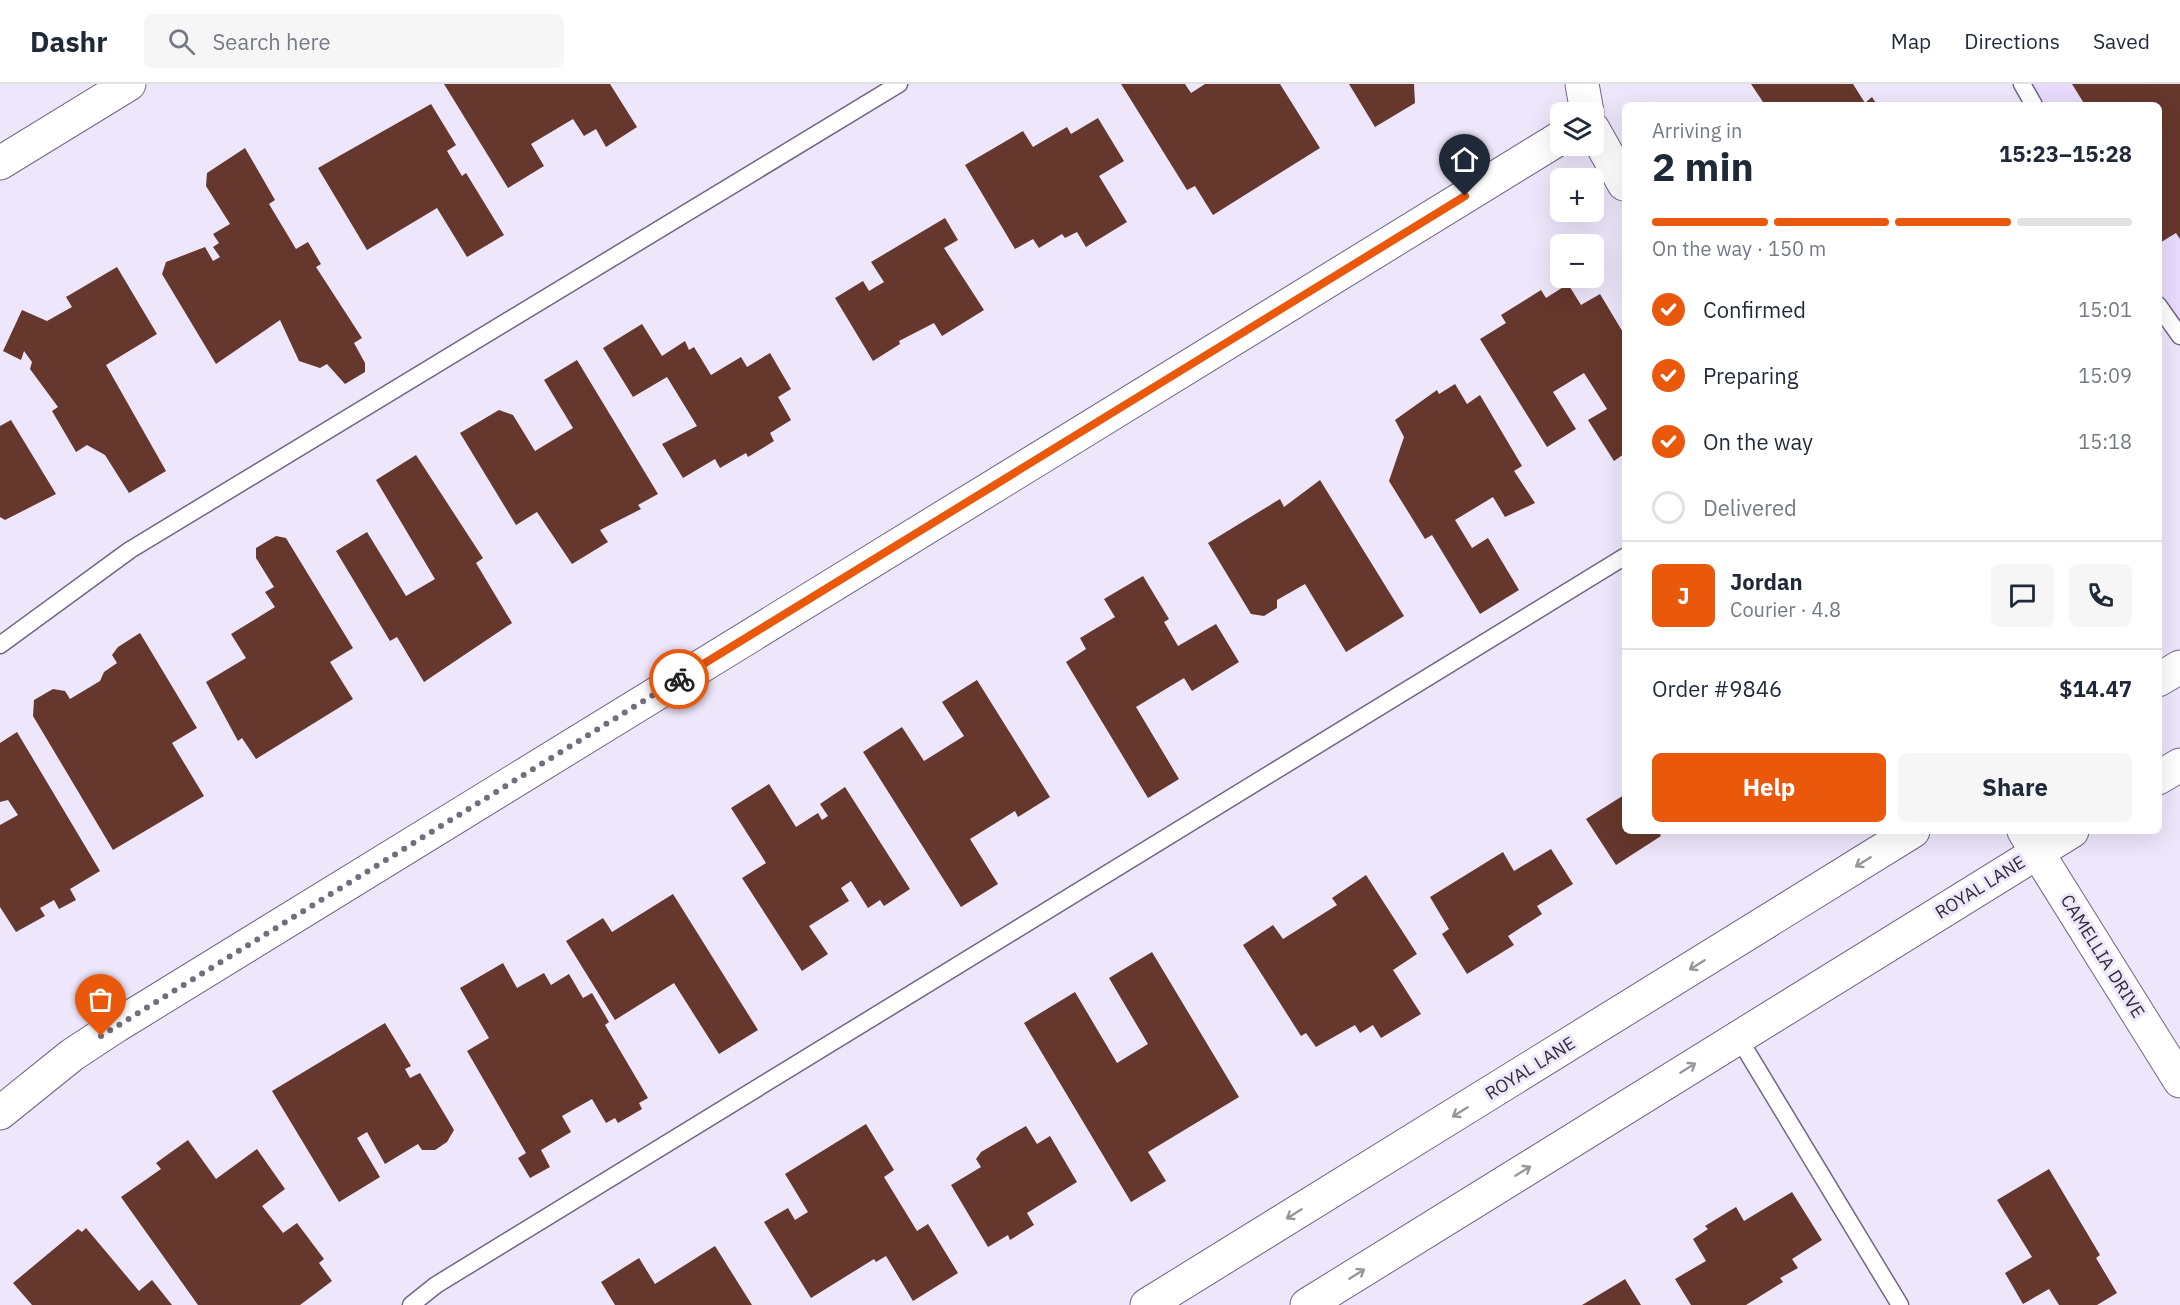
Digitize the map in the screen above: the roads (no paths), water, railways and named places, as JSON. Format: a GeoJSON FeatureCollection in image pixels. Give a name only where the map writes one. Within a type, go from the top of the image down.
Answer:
{"type":"FeatureCollection","features":[{"type":"Feature","properties":{"kind":"street"},"geometry":{"type":"LineString","coordinates":[[0,163],[129,84]]}},
{"type":"Feature","properties":{"kind":"street"},"geometry":{"type":"LineString","coordinates":[[1582,84],[1585,102]]}},
{"type":"Feature","properties":{"kind":"street"},"geometry":{"type":"LineString","coordinates":[[0,1113],[72,1055],[116,1026],[1550,144]]}},
{"type":"Feature","properties":{"kind":"street"},"geometry":{"type":"LineString","coordinates":[[1604,149],[1622,180]]}},
{"type":"Feature","properties":{"kind":"street"},"geometry":{"type":"LineString","coordinates":[[2162,678],[2180,667]]}},
{"type":"Feature","properties":{"kind":"street"},"geometry":{"type":"LineString","coordinates":[[2162,776],[2180,765]]}},
{"type":"Feature","properties":{"kind":"street","name":"ROYAL LANE"},"geometry":{"type":"LineString","coordinates":[[1147,1305],[1907,834]]}},
{"type":"Feature","properties":{"kind":"street","name":"ROYAL LANE"},"geometry":{"type":"LineString","coordinates":[[1307,1305],[1738,1037],[2030,841],[2059,834]]}},
{"type":"Feature","properties":{"kind":"street","name":"CAMELLIA DRIVE"},"geometry":{"type":"LineString","coordinates":[[2030,841],[2180,1081]]}},
{"type":"Feature","properties":{"kind":"lane"},"geometry":{"type":"LineString","coordinates":[[0,645],[130,550],[899,84]]}},
{"type":"Feature","properties":{"kind":"lane"},"geometry":{"type":"LineString","coordinates":[[2022,84],[2032,102]]}},
{"type":"Feature","properties":{"kind":"lane"},"geometry":{"type":"LineString","coordinates":[[2162,311],[2180,336]]}},
{"type":"Feature","properties":{"kind":"lane"},"geometry":{"type":"LineString","coordinates":[[411,1305],[446,1279],[1622,558]]}},
{"type":"Feature","properties":{"kind":"lane"},"geometry":{"type":"LineString","coordinates":[[1738,1037],[1900,1305]]}}]}
